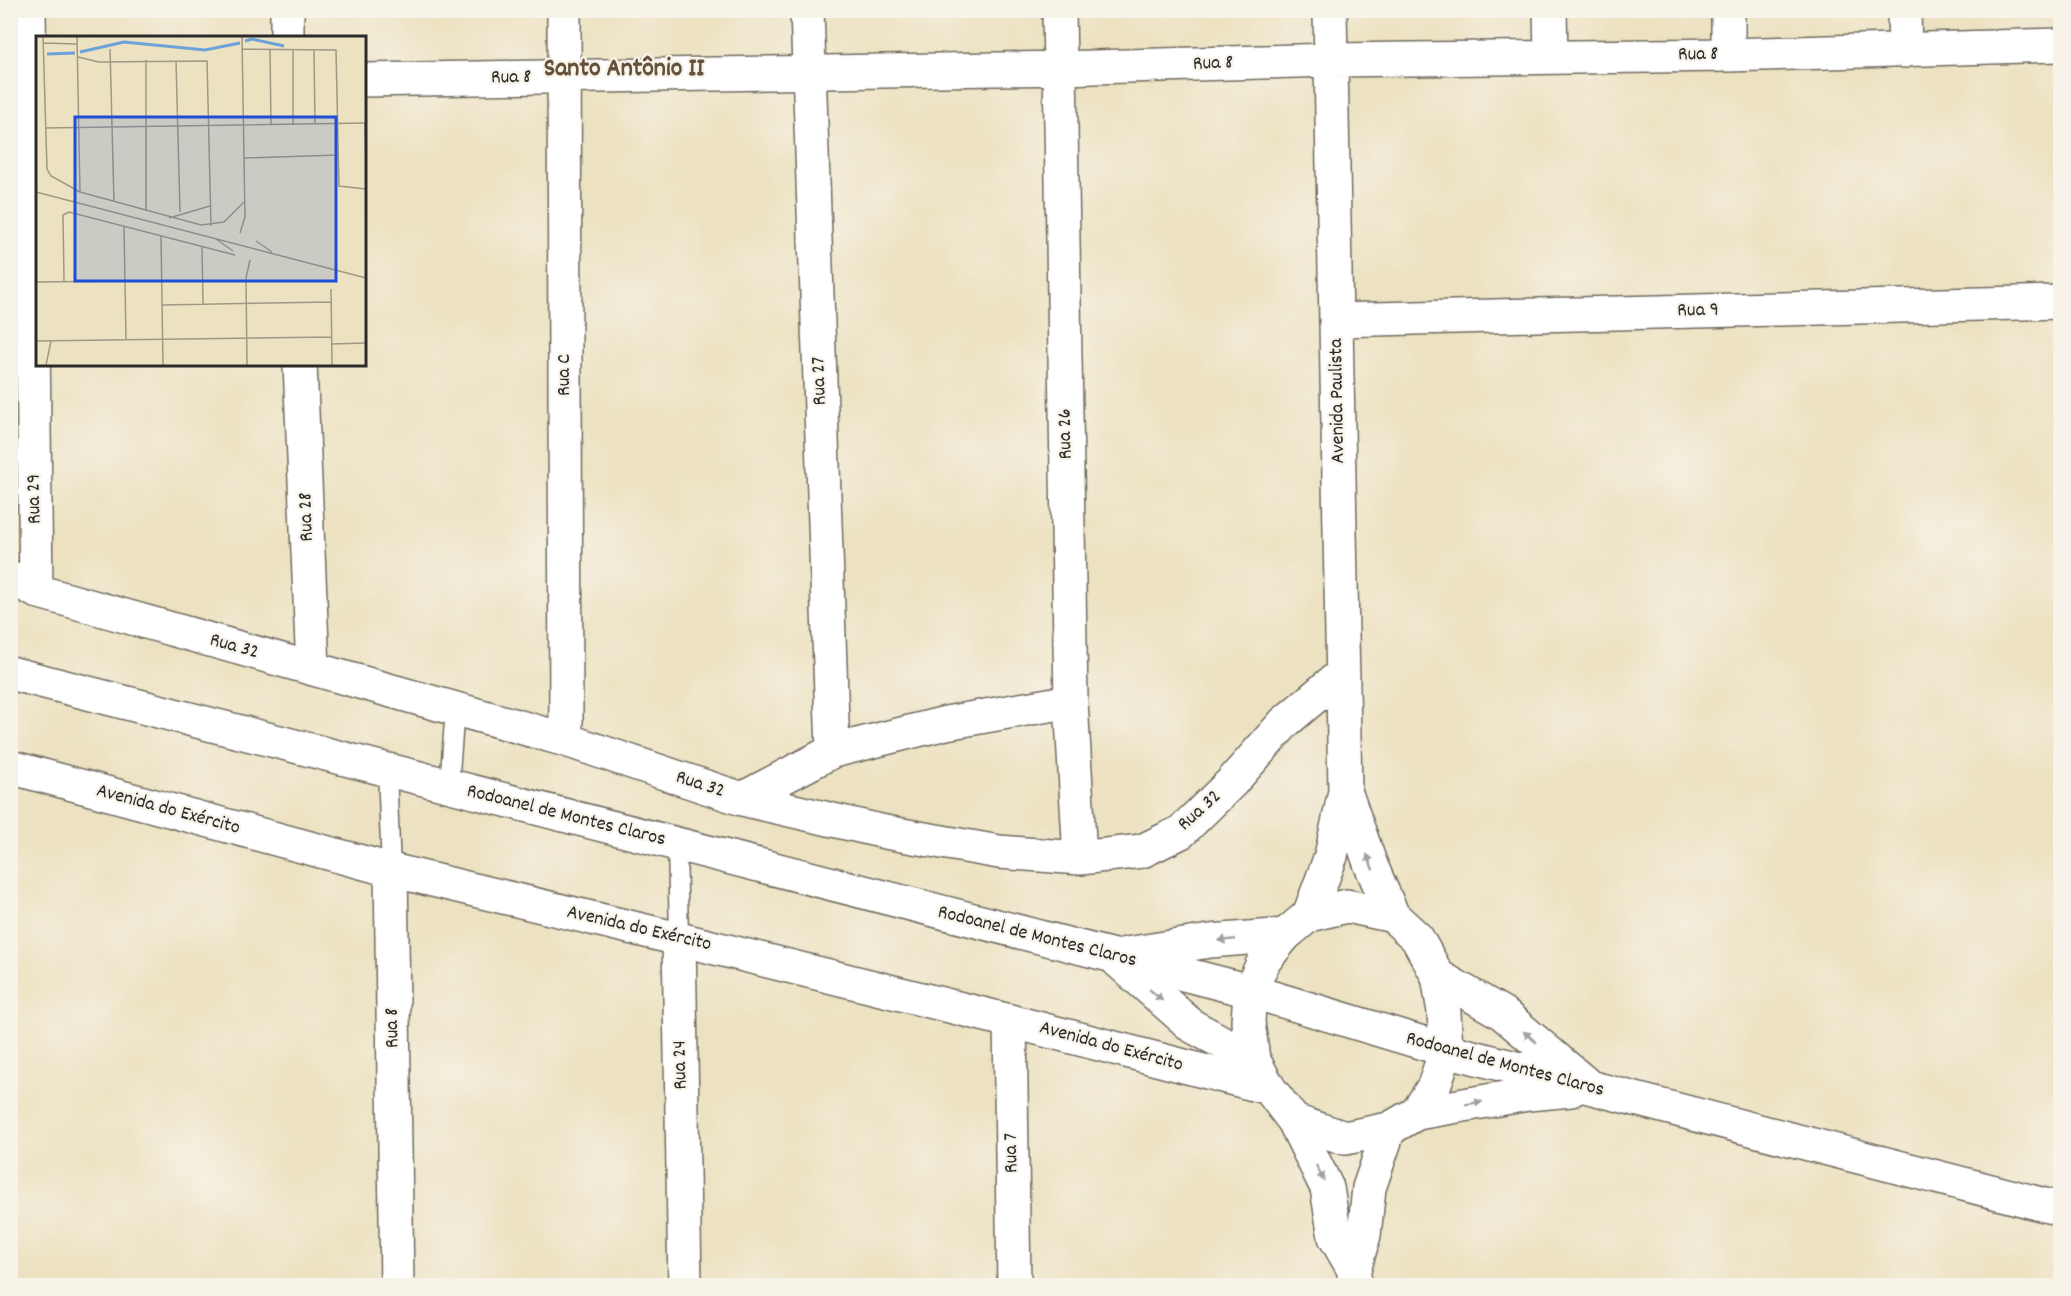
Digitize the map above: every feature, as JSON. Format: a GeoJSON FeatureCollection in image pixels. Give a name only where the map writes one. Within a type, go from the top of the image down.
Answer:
{"type":"FeatureCollection","features":[{"type":"Feature","properties":{"kind":"street","name":"Rua 29"},"geometry":{"type":"LineString","coordinates":[[23,584],[26,85],[30,10]]}},
{"type":"Feature","properties":{"kind":"street"},"geometry":{"type":"LineString","coordinates":[[287,10],[288,36]]}},
{"type":"Feature","properties":{"kind":"street","name":"Rua C"},"geometry":{"type":"LineString","coordinates":[[564,10],[566,740]]}},
{"type":"Feature","properties":{"kind":"street","name":"Rua 27"},"geometry":{"type":"LineString","coordinates":[[807,10],[833,751]]}},
{"type":"Feature","properties":{"kind":"street","name":"Rua 26"},"geometry":{"type":"LineString","coordinates":[[1059,10],[1071,701],[1080,858]]}},
{"type":"Feature","properties":{"kind":"street","name":"Avenida Paulista"},"geometry":{"type":"LineString","coordinates":[[1250,991],[1264,961],[1297,925],[1331,856],[1345,791],[1330,10]]}},
{"type":"Feature","properties":{"kind":"street"},"geometry":{"type":"LineString","coordinates":[[1550,10],[1551,57]]}},
{"type":"Feature","properties":{"kind":"street"},"geometry":{"type":"LineString","coordinates":[[1728,10],[1728,55]]}},
{"type":"Feature","properties":{"kind":"street"},"geometry":{"type":"LineString","coordinates":[[1904,10],[1905,51]]}},
{"type":"Feature","properties":{"kind":"street","name":"Rua 8"},"geometry":{"type":"LineString","coordinates":[[366,80],[1060,68],[1331,60],[1728,55],[2061,45]]}},
{"type":"Feature","properties":{"kind":"street","name":"Rua 9"},"geometry":{"type":"LineString","coordinates":[[1336,320],[2061,302]]}},
{"type":"Feature","properties":{"kind":"street","name":"Rua 28"},"geometry":{"type":"LineString","coordinates":[[300,366],[313,669]]}},
{"type":"Feature","properties":{"kind":"street","name":"Rua 32"},"geometry":{"type":"LineString","coordinates":[[23,584],[566,740],[742,799],[885,832],[987,850],[1080,858],[1142,851],[1181,832],[1231,783],[1286,722],[1343,673]]}},
{"type":"Feature","properties":{"kind":"street","name":"Rodoanel de Montes Claros"},"geometry":{"type":"LineString","coordinates":[[10,673],[1250,991],[1446,1050],[2061,1209]]}},
{"type":"Feature","properties":{"kind":"street"},"geometry":{"type":"LineString","coordinates":[[742,799],[833,751],[946,723],[1071,701]]}},
{"type":"Feature","properties":{"kind":"street","name":"Avenida do Exército"},"geometry":{"type":"LineString","coordinates":[[10,767],[391,870],[1010,1021],[1269,1088]]}},
{"type":"Feature","properties":{"kind":"street","name":"Avenida Paulista"},"geometry":{"type":"LineString","coordinates":[[1345,791],[1370,863],[1393,916]]}},
{"type":"Feature","properties":{"kind":"street","name":"Rua 8"},"geometry":{"type":"LineString","coordinates":[[391,870],[397,1286]]}},
{"type":"Feature","properties":{"kind":"street"},"geometry":{"type":"LineString","coordinates":[[1113,956],[1297,925],[1347,906],[1393,916],[1417,938],[1438,976],[1444,1012],[1446,1050],[1434,1086],[1417,1113]]}},
{"type":"Feature","properties":{"kind":"street","name":"Rua 24"},"geometry":{"type":"LineString","coordinates":[[679,939],[685,1286]]}},
{"type":"Feature","properties":{"kind":"street"},"geometry":{"type":"LineString","coordinates":[[1113,956],[1192,1026],[1252,1059]]}},
{"type":"Feature","properties":{"kind":"street"},"geometry":{"type":"LineString","coordinates":[[1438,976],[1502,1013],[1591,1088]]}},
{"type":"Feature","properties":{"kind":"street"},"geometry":{"type":"LineString","coordinates":[[1250,991],[1248,1022],[1252,1059],[1269,1088],[1294,1121],[1327,1188],[1335,1237],[1354,1278]]}},
{"type":"Feature","properties":{"kind":"street","name":"Rua 7"},"geometry":{"type":"LineString","coordinates":[[1010,1021],[1014,1286]]}},
{"type":"Feature","properties":{"kind":"street"},"geometry":{"type":"LineString","coordinates":[[1294,1121],[1345,1138],[1389,1129],[1417,1113],[1528,1094],[1591,1088]]}},
{"type":"Feature","properties":{"kind":"street"},"geometry":{"type":"LineString","coordinates":[[1354,1278],[1364,1235],[1369,1188],[1389,1129]]}},
{"type":"Feature","properties":{"kind":"lane"},"geometry":{"type":"LineString","coordinates":[[449,785],[455,709]]}},
{"type":"Feature","properties":{"kind":"lane","name":"Rua 8"},"geometry":{"type":"LineString","coordinates":[[387,770],[391,870]]}},
{"type":"Feature","properties":{"kind":"lane","name":"Rua 24"},"geometry":{"type":"LineString","coordinates":[[677,844],[679,939]]}},
{"type":"Feature","properties":{"kind":"district","name":"Santo Antônio II"},"geometry":{"type":"Point","coordinates":[624,69]}}]}
